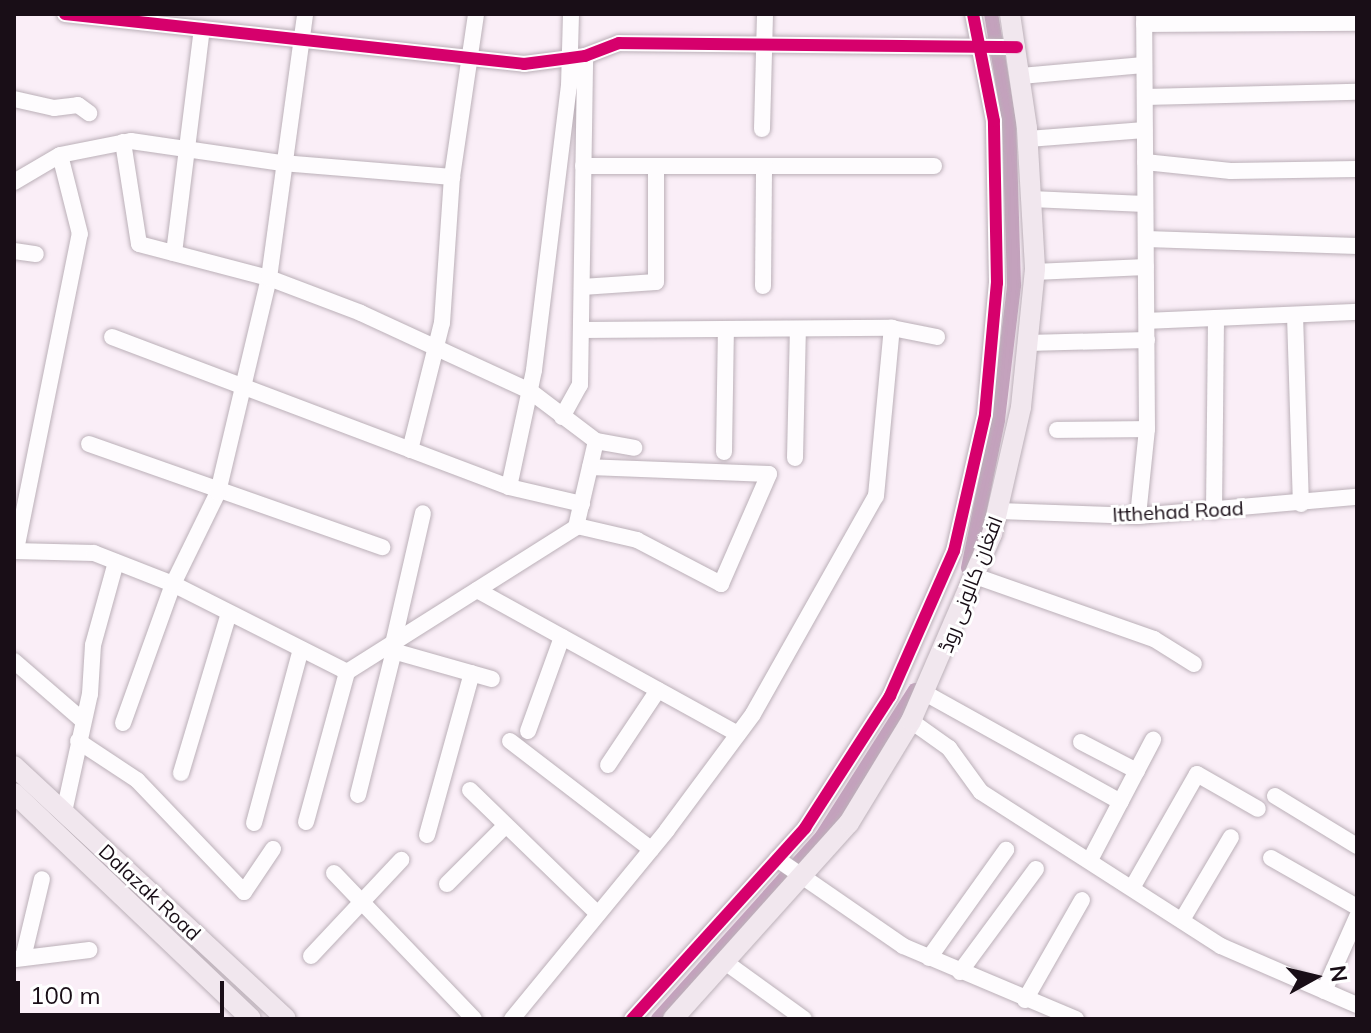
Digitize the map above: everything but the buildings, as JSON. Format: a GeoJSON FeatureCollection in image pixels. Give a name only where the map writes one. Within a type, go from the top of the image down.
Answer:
{"type":"FeatureCollection","features":[{"type":"Feature","properties":{"kind":"main road","name":"افغان کالونی روڈ"},"geometry":{"type":"LineString","coordinates":[[673,1019],[803,879],[849,823],[925,693],[999,511],[1021,407],[1034,272],[1028,139],[1010,14]]}},
{"type":"Feature","properties":{"kind":"main road","name":"Dalazak Road"},"geometry":{"type":"LineString","coordinates":[[14,766],[244,1017]]}},
{"type":"Feature","properties":{"kind":"main road","name":"Dalazak Road"},"geometry":{"type":"LineString","coordinates":[[14,793],[56,815],[286,1019]]}},
{"type":"Feature","properties":{"kind":"street"},"geometry":{"type":"LineString","coordinates":[[65,14],[117,17],[524,64],[578,57],[619,43],[1014,47]]}},
{"type":"Feature","properties":{"kind":"street"},"geometry":{"type":"LineString","coordinates":[[123,723],[173,584],[218,492],[269,278],[282,163],[305,14]]}},
{"type":"Feature","properties":{"kind":"street"},"geometry":{"type":"LineString","coordinates":[[410,450],[436,347],[452,177],[476,14]]}},
{"type":"Feature","properties":{"kind":"street"},"geometry":{"type":"LineString","coordinates":[[562,417],[580,385],[583,166],[578,57],[571,14]]}},
{"type":"Feature","properties":{"kind":"street"},"geometry":{"type":"LineString","coordinates":[[762,129],[765,14]]}},
{"type":"Feature","properties":{"kind":"street"},"geometry":{"type":"LineString","coordinates":[[632,1019],[805,828],[890,696],[954,551],[985,414],[997,283],[994,121],[982,47],[973,14]]}},
{"type":"Feature","properties":{"kind":"street"},"geometry":{"type":"LineString","coordinates":[[1138,516],[1147,429],[1144,19],[1357,23]]}},
{"type":"Feature","properties":{"kind":"street"},"geometry":{"type":"LineString","coordinates":[[174,253],[202,29]]}},
{"type":"Feature","properties":{"kind":"street"},"geometry":{"type":"LineString","coordinates":[[509,487],[530,391],[578,57]]}},
{"type":"Feature","properties":{"kind":"street"},"geometry":{"type":"LineString","coordinates":[[1021,76],[1144,65]]}},
{"type":"Feature","properties":{"kind":"street"},"geometry":{"type":"LineString","coordinates":[[1145,97],[1357,92]]}},
{"type":"Feature","properties":{"kind":"street"},"geometry":{"type":"LineString","coordinates":[[14,99],[54,108],[78,105],[89,113]]}},
{"type":"Feature","properties":{"kind":"street"},"geometry":{"type":"LineString","coordinates":[[1028,139],[1145,130]]}},
{"type":"Feature","properties":{"kind":"street"},"geometry":{"type":"LineString","coordinates":[[14,182],[60,155],[123,142],[282,163],[452,177]]}},
{"type":"Feature","properties":{"kind":"street"},"geometry":{"type":"LineString","coordinates":[[123,142],[139,244],[269,278],[436,347],[530,391],[596,441],[634,448]]}},
{"type":"Feature","properties":{"kind":"street"},"geometry":{"type":"LineString","coordinates":[[60,155],[80,234],[15,550],[94,553],[173,584],[347,672]]}},
{"type":"Feature","properties":{"kind":"street"},"geometry":{"type":"LineString","coordinates":[[1145,162],[1231,171],[1357,169]]}},
{"type":"Feature","properties":{"kind":"street"},"geometry":{"type":"LineString","coordinates":[[583,166],[934,166]]}},
{"type":"Feature","properties":{"kind":"street"},"geometry":{"type":"LineString","coordinates":[[582,287],[656,282],[656,166]]}},
{"type":"Feature","properties":{"kind":"street"},"geometry":{"type":"LineString","coordinates":[[763,286],[764,166]]}},
{"type":"Feature","properties":{"kind":"street"},"geometry":{"type":"LineString","coordinates":[[1031,199],[1145,204]]}},
{"type":"Feature","properties":{"kind":"street"},"geometry":{"type":"LineString","coordinates":[[1146,239],[1357,246]]}},
{"type":"Feature","properties":{"kind":"street"},"geometry":{"type":"LineString","coordinates":[[14,251],[36,254]]}},
{"type":"Feature","properties":{"kind":"street"},"geometry":{"type":"LineString","coordinates":[[1034,272],[1146,267]]}},
{"type":"Feature","properties":{"kind":"street"},"geometry":{"type":"LineString","coordinates":[[1147,321],[1357,312]]}},
{"type":"Feature","properties":{"kind":"street"},"geometry":{"type":"LineString","coordinates":[[1295,315],[1301,504]]}},
{"type":"Feature","properties":{"kind":"street"},"geometry":{"type":"LineString","coordinates":[[1214,511],[1216,319]]}},
{"type":"Feature","properties":{"kind":"street"},"geometry":{"type":"LineString","coordinates":[[581,330],[892,328],[937,337]]}},
{"type":"Feature","properties":{"kind":"street"},"geometry":{"type":"LineString","coordinates":[[512,1019],[651,849],[738,734],[876,496],[892,328]]}},
{"type":"Feature","properties":{"kind":"street"},"geometry":{"type":"LineString","coordinates":[[724,452],[726,329]]}},
{"type":"Feature","properties":{"kind":"street"},"geometry":{"type":"LineString","coordinates":[[795,458],[798,329]]}},
{"type":"Feature","properties":{"kind":"street"},"geometry":{"type":"LineString","coordinates":[[112,337],[509,487],[582,504]]}},
{"type":"Feature","properties":{"kind":"street"},"geometry":{"type":"LineString","coordinates":[[1027,343],[1147,340]]}},
{"type":"Feature","properties":{"kind":"street"},"geometry":{"type":"LineString","coordinates":[[1057,430],[1147,429]]}},
{"type":"Feature","properties":{"kind":"street"},"geometry":{"type":"LineString","coordinates":[[306,822],[347,672],[390,648],[577,526],[596,441]]}},
{"type":"Feature","properties":{"kind":"street"},"geometry":{"type":"LineString","coordinates":[[89,444],[218,492],[382,547]]}},
{"type":"Feature","properties":{"kind":"street"},"geometry":{"type":"LineString","coordinates":[[577,526],[637,540],[721,584],[769,474],[590,467]]}},
{"type":"Feature","properties":{"kind":"street","name":"Itthehad Road"},"geometry":{"type":"LineString","coordinates":[[999,511],[1138,516],[1357,497]]}},
{"type":"Feature","properties":{"kind":"street"},"geometry":{"type":"LineString","coordinates":[[358,795],[423,513]]}},
{"type":"Feature","properties":{"kind":"street"},"geometry":{"type":"LineString","coordinates":[[56,815],[90,694],[93,645],[116,562]]}},
{"type":"Feature","properties":{"kind":"street"},"geometry":{"type":"LineString","coordinates":[[975,576],[1141,634],[1194,664]]}},
{"type":"Feature","properties":{"kind":"street"},"geometry":{"type":"LineString","coordinates":[[477,590],[738,734]]}},
{"type":"Feature","properties":{"kind":"street"},"geometry":{"type":"LineString","coordinates":[[181,773],[229,613]]}},
{"type":"Feature","properties":{"kind":"street"},"geometry":{"type":"LineString","coordinates":[[528,731],[562,637]]}},
{"type":"Feature","properties":{"kind":"street"},"geometry":{"type":"LineString","coordinates":[[390,648],[492,679]]}},
{"type":"Feature","properties":{"kind":"street"},"geometry":{"type":"LineString","coordinates":[[254,823],[301,649]]}},
{"type":"Feature","properties":{"kind":"street"},"geometry":{"type":"LineString","coordinates":[[14,661],[82,720]]}},
{"type":"Feature","properties":{"kind":"street"},"geometry":{"type":"LineString","coordinates":[[427,835],[472,673]]}},
{"type":"Feature","properties":{"kind":"street"},"geometry":{"type":"LineString","coordinates":[[608,765],[658,690]]}},
{"type":"Feature","properties":{"kind":"street"},"geometry":{"type":"LineString","coordinates":[[925,693],[1121,802]]}},
{"type":"Feature","properties":{"kind":"street"},"geometry":{"type":"LineString","coordinates":[[911,721],[949,748],[971,785],[1221,946],[1357,1005]]}},
{"type":"Feature","properties":{"kind":"street"},"geometry":{"type":"LineString","coordinates":[[1090,860],[1153,740]]}},
{"type":"Feature","properties":{"kind":"street"},"geometry":{"type":"LineString","coordinates":[[78,741],[137,780],[244,892],[273,849]]}},
{"type":"Feature","properties":{"kind":"street"},"geometry":{"type":"LineString","coordinates":[[510,741],[651,849]]}},
{"type":"Feature","properties":{"kind":"street"},"geometry":{"type":"LineString","coordinates":[[1081,742],[1137,771]]}},
{"type":"Feature","properties":{"kind":"street"},"geometry":{"type":"LineString","coordinates":[[1132,888],[1197,774],[1258,809]]}},
{"type":"Feature","properties":{"kind":"street"},"geometry":{"type":"LineString","coordinates":[[470,790],[598,914]]}},
{"type":"Feature","properties":{"kind":"street"},"geometry":{"type":"LineString","coordinates":[[1275,796],[1357,846]]}},
{"type":"Feature","properties":{"kind":"street"},"geometry":{"type":"LineString","coordinates":[[447,884],[506,825]]}},
{"type":"Feature","properties":{"kind":"street"},"geometry":{"type":"LineString","coordinates":[[1182,920],[1231,837]]}},
{"type":"Feature","properties":{"kind":"street"},"geometry":{"type":"LineString","coordinates":[[929,958],[1006,850]]}},
{"type":"Feature","properties":{"kind":"street"},"geometry":{"type":"LineString","coordinates":[[1271,858],[1357,907]]}},
{"type":"Feature","properties":{"kind":"street"},"geometry":{"type":"LineString","coordinates":[[777,859],[803,879],[929,958],[1076,1019]]}},
{"type":"Feature","properties":{"kind":"street"},"geometry":{"type":"LineString","coordinates":[[311,956],[401,860]]}},
{"type":"Feature","properties":{"kind":"street"},"geometry":{"type":"LineString","coordinates":[[960,972],[1036,869]]}},
{"type":"Feature","properties":{"kind":"street"},"geometry":{"type":"LineString","coordinates":[[334,873],[474,1019]]}},
{"type":"Feature","properties":{"kind":"street"},"geometry":{"type":"LineString","coordinates":[[42,879],[18,959],[89,950]]}},
{"type":"Feature","properties":{"kind":"street"},"geometry":{"type":"LineString","coordinates":[[1025,1000],[1082,900]]}},
{"type":"Feature","properties":{"kind":"street"},"geometry":{"type":"LineString","coordinates":[[1324,991],[1357,917]]}},
{"type":"Feature","properties":{"kind":"street"},"geometry":{"type":"LineString","coordinates":[[725,962],[804,1019]]}},
{"type":"Feature","properties":{"kind":"waterway"},"geometry":{"type":"LineString","coordinates":[[968,568],[998,420],[1014,285],[1009,121],[991,14]]}},
{"type":"Feature","properties":{"kind":"waterway"},"geometry":{"type":"LineString","coordinates":[[658,1019],[822,836],[915,690]]}},
{"type":"Feature","properties":{"kind":"cycle path"},"geometry":{"type":"LineString","coordinates":[[65,14],[524,64],[585,56],[619,43],[1017,47]]}},
{"type":"Feature","properties":{"kind":"cycle path"},"geometry":{"type":"LineString","coordinates":[[632,1019],[805,828],[890,696],[954,551],[985,414],[997,283],[994,121],[973,14]]}}]}
